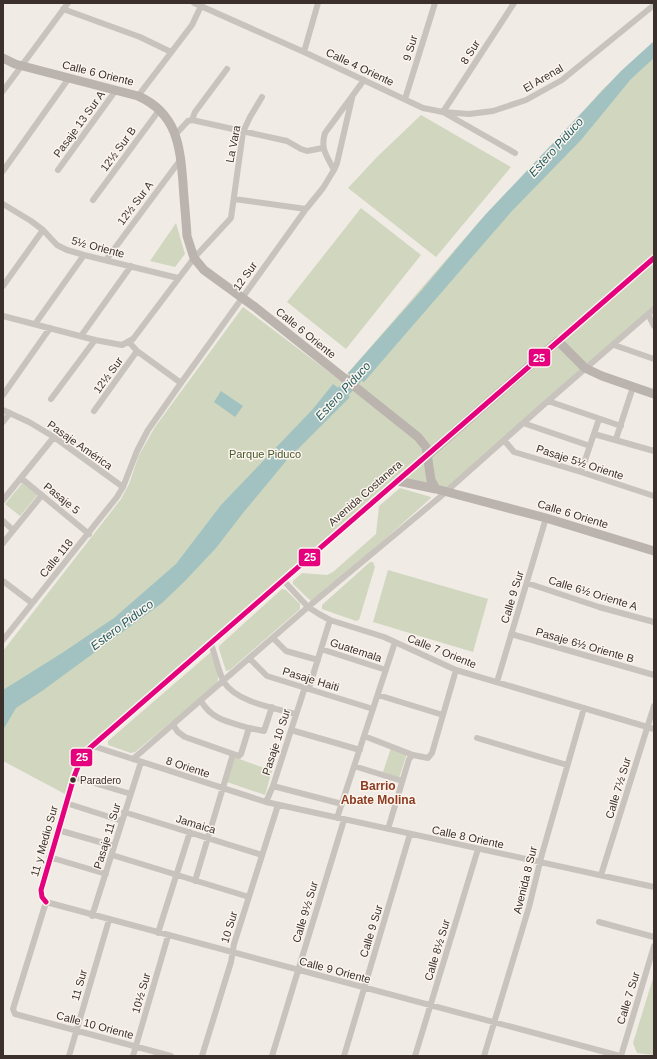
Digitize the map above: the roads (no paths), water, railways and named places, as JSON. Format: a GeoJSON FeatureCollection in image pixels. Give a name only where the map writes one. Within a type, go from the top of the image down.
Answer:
{"type":"FeatureCollection","features":[{"type":"Feature","properties":{"kind":"main road","name":"Calle 6 Oriente"},"geometry":{"type":"LineString","coordinates":[[3,58],[21,66],[138,96],[160,109],[176,134],[181,159],[187,236],[194,258],[204,270],[418,437],[426,446],[431,480],[440,490],[546,518],[654,551]]}},
{"type":"Feature","properties":{"kind":"main road"},"geometry":{"type":"LineString","coordinates":[[558,341],[586,368],[602,376],[654,394]]}},
{"type":"Feature","properties":{"kind":"main road","name":"Avenida Costanera"},"geometry":{"type":"LineString","coordinates":[[428,455],[558,341]]}},
{"type":"Feature","properties":{"kind":"main road"},"geometry":{"type":"LineString","coordinates":[[398,481],[440,490]]}},
{"type":"Feature","properties":{"kind":"street"},"geometry":{"type":"LineString","coordinates":[[3,91],[68,3]]}},
{"type":"Feature","properties":{"kind":"street","name":"Calle 4 Oriente"},"geometry":{"type":"LineString","coordinates":[[194,3],[202,5],[423,108],[443,112],[515,153]]}},
{"type":"Feature","properties":{"kind":"street"},"geometry":{"type":"LineString","coordinates":[[304,52],[318,3]]}},
{"type":"Feature","properties":{"kind":"street","name":"9 Sur"},"geometry":{"type":"LineString","coordinates":[[405,99],[435,3]]}},
{"type":"Feature","properties":{"kind":"street","name":"8 Sur"},"geometry":{"type":"LineString","coordinates":[[443,112],[514,3]]}},
{"type":"Feature","properties":{"kind":"street"},"geometry":{"type":"LineString","coordinates":[[138,96],[192,25],[202,5]]}},
{"type":"Feature","properties":{"kind":"street","name":"El Arenal"},"geometry":{"type":"LineString","coordinates":[[443,112],[469,114],[493,111],[526,100],[562,80],[654,5]]}},
{"type":"Feature","properties":{"kind":"street"},"geometry":{"type":"LineString","coordinates":[[63,9],[140,37],[171,52]]}},
{"type":"Feature","properties":{"kind":"street"},"geometry":{"type":"LineString","coordinates":[[192,120],[195,112],[227,69]]}},
{"type":"Feature","properties":{"kind":"street"},"geometry":{"type":"LineString","coordinates":[[3,171],[70,78]]}},
{"type":"Feature","properties":{"kind":"street"},"geometry":{"type":"LineString","coordinates":[[334,170],[323,148],[322,142],[325,133],[364,80]]}},
{"type":"Feature","properties":{"kind":"street","name":"Pasaje 13 Sur A"},"geometry":{"type":"LineString","coordinates":[[58,170],[116,90]]}},
{"type":"Feature","properties":{"kind":"street","name":"12 Sur"},"geometry":{"type":"LineString","coordinates":[[122,487],[137,451],[148,430],[180,383],[306,209],[323,188],[334,170],[353,96]]}},
{"type":"Feature","properties":{"kind":"street","name":"La Vara"},"geometry":{"type":"LineString","coordinates":[[129,342],[194,258],[231,218],[243,132],[262,97]]}},
{"type":"Feature","properties":{"kind":"street","name":"12½ Sur B"},"geometry":{"type":"LineString","coordinates":[[93,200],[160,109]]}},
{"type":"Feature","properties":{"kind":"street"},"geometry":{"type":"LineString","coordinates":[[176,134],[188,121],[192,120],[286,141],[301,149],[307,150],[323,148]]}},
{"type":"Feature","properties":{"kind":"street","name":"12½ Sur A"},"geometry":{"type":"LineString","coordinates":[[106,260],[181,159]]}},
{"type":"Feature","properties":{"kind":"street"},"geometry":{"type":"LineString","coordinates":[[234,199],[306,209]]}},
{"type":"Feature","properties":{"kind":"street","name":"5½ Oriente"},"geometry":{"type":"LineString","coordinates":[[4,206],[31,221],[43,230],[52,241],[62,248],[84,255],[178,278]]}},
{"type":"Feature","properties":{"kind":"street"},"geometry":{"type":"LineString","coordinates":[[3,286],[43,230]]}},
{"type":"Feature","properties":{"kind":"street"},"geometry":{"type":"LineString","coordinates":[[35,324],[84,255]]}},
{"type":"Feature","properties":{"kind":"street","name":"Avenida Costanera"},"geometry":{"type":"LineString","coordinates":[[558,341],[654,258]]}},
{"type":"Feature","properties":{"kind":"street"},"geometry":{"type":"LineString","coordinates":[[81,336],[131,266]]}},
{"type":"Feature","properties":{"kind":"street"},"geometry":{"type":"LineString","coordinates":[[133,759],[250,659],[440,490],[504,440],[654,309]]}},
{"type":"Feature","properties":{"kind":"street"},"geometry":{"type":"LineString","coordinates":[[648,314],[654,326]]}},
{"type":"Feature","properties":{"kind":"street"},"geometry":{"type":"LineString","coordinates":[[3,317],[95,340],[122,345],[129,342],[137,351],[180,383]]}},
{"type":"Feature","properties":{"kind":"street"},"geometry":{"type":"LineString","coordinates":[[3,395],[50,328]]}},
{"type":"Feature","properties":{"kind":"street"},"geometry":{"type":"LineString","coordinates":[[51,399],[95,340]]}},
{"type":"Feature","properties":{"kind":"street"},"geometry":{"type":"LineString","coordinates":[[614,345],[654,359]]}},
{"type":"Feature","properties":{"kind":"street","name":"12½ Sur"},"geometry":{"type":"LineString","coordinates":[[94,411],[137,351]]}},
{"type":"Feature","properties":{"kind":"street"},"geometry":{"type":"LineString","coordinates":[[616,439],[633,387]]}},
{"type":"Feature","properties":{"kind":"street"},"geometry":{"type":"LineString","coordinates":[[548,401],[621,426]]}},
{"type":"Feature","properties":{"kind":"street","name":"Pasaje América"},"geometry":{"type":"LineString","coordinates":[[3,410],[36,426],[54,437],[122,487]]}},
{"type":"Feature","properties":{"kind":"street"},"geometry":{"type":"LineString","coordinates":[[3,422],[10,414]]}},
{"type":"Feature","properties":{"kind":"street"},"geometry":{"type":"LineString","coordinates":[[581,472],[599,419]]}},
{"type":"Feature","properties":{"kind":"street"},"geometry":{"type":"LineString","coordinates":[[523,423],[590,446]]}},
{"type":"Feature","properties":{"kind":"street"},"geometry":{"type":"LineString","coordinates":[[594,434],[654,451]]}},
{"type":"Feature","properties":{"kind":"street"},"geometry":{"type":"LineString","coordinates":[[3,500],[54,437]]}},
{"type":"Feature","properties":{"kind":"street","name":"Pasaje 5½ Oriente"},"geometry":{"type":"LineString","coordinates":[[504,440],[514,452],[654,496]]}},
{"type":"Feature","properties":{"kind":"street","name":"Avenida Costanera"},"geometry":{"type":"LineString","coordinates":[[93,746],[428,455]]}},
{"type":"Feature","properties":{"kind":"street","name":"Pasaje 5"},"geometry":{"type":"LineString","coordinates":[[22,478],[89,534]]}},
{"type":"Feature","properties":{"kind":"street","name":"Calle 118"},"geometry":{"type":"LineString","coordinates":[[3,640],[89,534],[117,497],[122,487]]}},
{"type":"Feature","properties":{"kind":"street"},"geometry":{"type":"LineString","coordinates":[[3,543],[42,495]]}},
{"type":"Feature","properties":{"kind":"street","name":"Calle 9 Sur"},"geometry":{"type":"LineString","coordinates":[[497,682],[546,518]]}},
{"type":"Feature","properties":{"kind":"street"},"geometry":{"type":"LineString","coordinates":[[3,521],[13,530]]}},
{"type":"Feature","properties":{"kind":"street","name":"Calle 7 Oriente"},"geometry":{"type":"LineString","coordinates":[[283,580],[308,606],[330,620],[395,642],[456,670],[654,729]]}},
{"type":"Feature","properties":{"kind":"street"},"geometry":{"type":"LineString","coordinates":[[3,581],[32,603]]}},
{"type":"Feature","properties":{"kind":"street","name":"Calle 6½ Oriente A"},"geometry":{"type":"LineString","coordinates":[[527,583],[599,607],[654,622]]}},
{"type":"Feature","properties":{"kind":"street","name":"Pasaje 10 Sur"},"geometry":{"type":"LineString","coordinates":[[266,802],[273,786],[296,714],[318,660],[330,620]]}},
{"type":"Feature","properties":{"kind":"street","name":"Pasaje 6½ Oriente B"},"geometry":{"type":"LineString","coordinates":[[511,634],[654,675]]}},
{"type":"Feature","properties":{"kind":"street"},"geometry":{"type":"LineString","coordinates":[[272,638],[286,651],[318,660]]}},
{"type":"Feature","properties":{"kind":"street","name":"Calle 9½ Sur"},"geometry":{"type":"LineString","coordinates":[[272,1056],[341,819],[342,804],[395,642]]}},
{"type":"Feature","properties":{"kind":"street"},"geometry":{"type":"LineString","coordinates":[[211,644],[223,681],[234,694],[272,708],[296,714]]}},
{"type":"Feature","properties":{"kind":"street","name":"Guatemala"},"geometry":{"type":"LineString","coordinates":[[321,648],[386,670]]}},
{"type":"Feature","properties":{"kind":"street","name":"Pasaje Haiti"},"geometry":{"type":"LineString","coordinates":[[250,659],[267,676],[373,708]]}},
{"type":"Feature","properties":{"kind":"street"},"geometry":{"type":"LineString","coordinates":[[364,736],[414,755],[428,758],[432,753],[456,670]]}},
{"type":"Feature","properties":{"kind":"street"},"geometry":{"type":"LineString","coordinates":[[378,694],[443,715]]}},
{"type":"Feature","properties":{"kind":"street"},"geometry":{"type":"LineString","coordinates":[[201,701],[209,712],[215,716],[249,728],[264,731],[272,708]]}},
{"type":"Feature","properties":{"kind":"street","name":"Calle 7½ Sur"},"geometry":{"type":"LineString","coordinates":[[601,875],[654,706]]}},
{"type":"Feature","properties":{"kind":"street","name":"Avenida 8 Sur"},"geometry":{"type":"LineString","coordinates":[[484,1056],[529,907],[567,765],[584,708]]}},
{"type":"Feature","properties":{"kind":"street"},"geometry":{"type":"LineString","coordinates":[[173,725],[178,732],[185,737],[236,755],[241,754],[249,728]]}},
{"type":"Feature","properties":{"kind":"street"},"geometry":{"type":"LineString","coordinates":[[291,730],[360,750]]}},
{"type":"Feature","properties":{"kind":"street"},"geometry":{"type":"LineString","coordinates":[[477,738],[567,765]]}},
{"type":"Feature","properties":{"kind":"street","name":"8 Oriente"},"geometry":{"type":"LineString","coordinates":[[93,746],[278,805]]}},
{"type":"Feature","properties":{"kind":"street","name":"11 y Medio Sur"},"geometry":{"type":"LineString","coordinates":[[15,1014],[13,1009],[46,902],[42,897],[41,890],[58,830],[81,758],[93,746]]}},
{"type":"Feature","properties":{"kind":"street"},"geometry":{"type":"LineString","coordinates":[[195,881],[222,788],[236,755]]}},
{"type":"Feature","properties":{"kind":"street"},"geometry":{"type":"LineString","coordinates":[[388,829],[409,759],[414,755]]}},
{"type":"Feature","properties":{"kind":"street","name":"Pasaje 11 Sur"},"geometry":{"type":"LineString","coordinates":[[92,916],[141,762]]}},
{"type":"Feature","properties":{"kind":"street"},"geometry":{"type":"LineString","coordinates":[[354,766],[402,781]]}},
{"type":"Feature","properties":{"kind":"street"},"geometry":{"type":"LineString","coordinates":[[74,777],[131,794]]}},
{"type":"Feature","properties":{"kind":"street"},"geometry":{"type":"LineString","coordinates":[[273,786],[342,804]]}},
{"type":"Feature","properties":{"kind":"street"},"geometry":{"type":"LineString","coordinates":[[66,803],[122,821]]}},
{"type":"Feature","properties":{"kind":"street","name":"Calle 8 Oriente"},"geometry":{"type":"LineString","coordinates":[[278,805],[654,887]]}},
{"type":"Feature","properties":{"kind":"street","name":"10 Sur"},"geometry":{"type":"LineString","coordinates":[[202,1056],[231,962],[232,952],[248,897],[278,805]]}},
{"type":"Feature","properties":{"kind":"street","name":"Jamaica"},"geometry":{"type":"LineString","coordinates":[[124,812],[262,855]]}},
{"type":"Feature","properties":{"kind":"street"},"geometry":{"type":"LineString","coordinates":[[58,830],[114,846]]}},
{"type":"Feature","properties":{"kind":"street"},"geometry":{"type":"LineString","coordinates":[[158,933],[190,832]]}},
{"type":"Feature","properties":{"kind":"street","name":"Calle 9 Sur"},"geometry":{"type":"LineString","coordinates":[[344,1056],[410,834]]}},
{"type":"Feature","properties":{"kind":"street","name":"Calle 8½ Sur"},"geometry":{"type":"LineString","coordinates":[[415,1056],[478,849]]}},
{"type":"Feature","properties":{"kind":"street"},"geometry":{"type":"LineString","coordinates":[[112,855],[248,897]]}},
{"type":"Feature","properties":{"kind":"street"},"geometry":{"type":"LineString","coordinates":[[50,858],[106,874]]}},
{"type":"Feature","properties":{"kind":"street","name":"Calle 9 Oriente"},"geometry":{"type":"LineString","coordinates":[[46,902],[92,916],[621,1056]]}},
{"type":"Feature","properties":{"kind":"street","name":"11 Sur"},"geometry":{"type":"LineString","coordinates":[[69,1056],[109,920]]}},
{"type":"Feature","properties":{"kind":"street"},"geometry":{"type":"LineString","coordinates":[[599,922],[654,937]]}},
{"type":"Feature","properties":{"kind":"street","name":"10½ Sur"},"geometry":{"type":"LineString","coordinates":[[133,1056],[168,936]]}},
{"type":"Feature","properties":{"kind":"street","name":"Calle 7 Sur"},"geometry":{"type":"LineString","coordinates":[[621,1056],[654,946]]}},
{"type":"Feature","properties":{"kind":"street","name":"Calle 10 Oriente"},"geometry":{"type":"LineString","coordinates":[[15,1014],[171,1056]]}},
{"type":"Feature","properties":{"kind":"water"},"geometry":{"type":"Polygon","coordinates":[[[654,41],[654,58],[631,79],[581,140],[511,212],[364,382],[348,373],[422,290],[485,215],[621,71],[654,41]]]}},
{"type":"Feature","properties":{"kind":"water"},"geometry":{"type":"Polygon","coordinates":[[[333,384],[350,397],[286,461],[216,548],[184,582],[162,603],[42,691],[16,708],[3,730],[3,690],[114,618],[176,564],[221,505],[312,410],[333,384]]]}},
{"type":"Feature","properties":{"kind":"water"},"geometry":{"type":"Polygon","coordinates":[[[221,391],[243,406],[235,417],[214,402],[221,391]]]}},
{"type":"Feature","properties":{"kind":"waterway","name":"Estero Piduco"},"geometry":{"type":"LineString","coordinates":[[332,404],[368,364]]}},
{"type":"Feature","properties":{"kind":"place","name":"Paradero"},"geometry":{"type":"Point","coordinates":[73,780]}},
{"type":"Feature","properties":{"kind":"district","name":"Barrio Abate Molina"},"geometry":{"type":"Point","coordinates":[378,793]}},
{"type":"Feature","properties":{"kind":"park label","name":"Parque Piduco"},"geometry":{"type":"Point","coordinates":[265,454]}}]}
